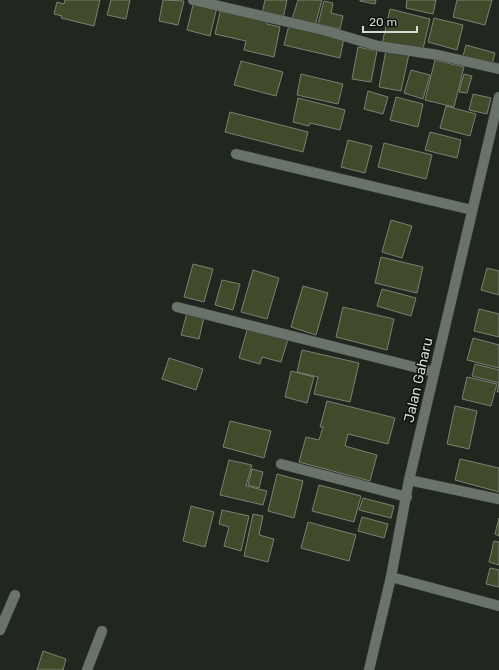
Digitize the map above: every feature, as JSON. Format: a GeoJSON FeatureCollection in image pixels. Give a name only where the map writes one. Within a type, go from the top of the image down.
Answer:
{"type":"FeatureCollection","features":[{"type":"Feature","properties":{"kind":"street"},"geometry":{"type":"LineString","coordinates":[[193,0],[323,30],[378,46],[438,55],[499,69]]}},
{"type":"Feature","properties":{"kind":"street","name":"Jalan Gaharu"},"geometry":{"type":"LineString","coordinates":[[369,670],[392,577],[409,480],[499,97]]}},
{"type":"Feature","properties":{"kind":"street"},"geometry":{"type":"LineString","coordinates":[[236,154],[472,210]]}},
{"type":"Feature","properties":{"kind":"street"},"geometry":{"type":"LineString","coordinates":[[177,307],[434,372]]}},
{"type":"Feature","properties":{"kind":"street"},"geometry":{"type":"LineString","coordinates":[[282,464],[407,497]]}},
{"type":"Feature","properties":{"kind":"street"},"geometry":{"type":"LineString","coordinates":[[409,480],[499,499]]}},
{"type":"Feature","properties":{"kind":"street"},"geometry":{"type":"LineString","coordinates":[[392,577],[499,606]]}},
{"type":"Feature","properties":{"kind":"street"},"geometry":{"type":"LineString","coordinates":[[0,630],[15,595]]}},
{"type":"Feature","properties":{"kind":"street"},"geometry":{"type":"LineString","coordinates":[[87,670],[102,631]]}},
{"type":"Feature","properties":{"kind":"building"},"geometry":{"type":"Polygon","coordinates":[[[65,0],[100,0],[94,26],[61,18],[62,16],[54,14],[57,2],[64,4],[65,0]]]}},
{"type":"Feature","properties":{"kind":"building"},"geometry":{"type":"Polygon","coordinates":[[[111,0],[130,0],[126,19],[107,15],[111,0]]]}},
{"type":"Feature","properties":{"kind":"building"},"geometry":{"type":"Polygon","coordinates":[[[163,0],[184,1],[178,25],[159,21],[163,0]]]}},
{"type":"Feature","properties":{"kind":"building"},"geometry":{"type":"Polygon","coordinates":[[[265,0],[287,0],[283,19],[262,14],[265,0]]]}},
{"type":"Feature","properties":{"kind":"building"},"geometry":{"type":"Polygon","coordinates":[[[298,0],[322,0],[315,26],[292,19],[298,0]]]}},
{"type":"Feature","properties":{"kind":"building"},"geometry":{"type":"Polygon","coordinates":[[[360,0],[376,0],[375,4],[360,0]]]}},
{"type":"Feature","properties":{"kind":"building"},"geometry":{"type":"Polygon","coordinates":[[[407,0],[436,0],[433,14],[406,8],[407,0]]]}},
{"type":"Feature","properties":{"kind":"building"},"geometry":{"type":"Polygon","coordinates":[[[457,0],[492,0],[485,25],[453,17],[457,0]]]}},
{"type":"Feature","properties":{"kind":"building"},"geometry":{"type":"Polygon","coordinates":[[[194,1],[217,7],[210,36],[187,30],[194,1]]]}},
{"type":"Feature","properties":{"kind":"building"},"geometry":{"type":"Polygon","coordinates":[[[324,1],[333,3],[331,13],[343,16],[340,29],[318,24],[324,1]]]}},
{"type":"Feature","properties":{"kind":"building"},"geometry":{"type":"Polygon","coordinates":[[[221,8],[268,18],[267,24],[280,27],[274,57],[244,50],[246,41],[215,34],[221,8]]]}},
{"type":"Feature","properties":{"kind":"building"},"geometry":{"type":"Polygon","coordinates":[[[390,9],[430,19],[422,53],[382,44],[390,9]]]}},
{"type":"Feature","properties":{"kind":"building"},"geometry":{"type":"Polygon","coordinates":[[[434,18],[463,25],[457,50],[428,42],[434,18]]]}},
{"type":"Feature","properties":{"kind":"building"},"geometry":{"type":"Polygon","coordinates":[[[289,25],[344,38],[340,58],[284,45],[289,25]]]}},
{"type":"Feature","properties":{"kind":"building"},"geometry":{"type":"Polygon","coordinates":[[[466,45],[495,53],[492,64],[463,56],[466,45]]]}},
{"type":"Feature","properties":{"kind":"building"},"geometry":{"type":"Polygon","coordinates":[[[358,47],[377,51],[371,82],[352,79],[358,47]]]}},
{"type":"Feature","properties":{"kind":"building"},"geometry":{"type":"Polygon","coordinates":[[[386,50],[409,54],[401,91],[379,87],[386,50]]]}},
{"type":"Feature","properties":{"kind":"building"},"geometry":{"type":"Polygon","coordinates":[[[435,60],[464,67],[454,107],[425,100],[435,60]]]}},
{"type":"Feature","properties":{"kind":"building"},"geometry":{"type":"Polygon","coordinates":[[[241,61],[283,72],[276,96],[234,85],[241,61]]]}},
{"type":"Feature","properties":{"kind":"building"},"geometry":{"type":"Polygon","coordinates":[[[411,70],[430,75],[423,99],[404,93],[411,70]]]}},
{"type":"Feature","properties":{"kind":"building"},"geometry":{"type":"Polygon","coordinates":[[[301,74],[343,84],[338,104],[297,95],[301,74]]]}},
{"type":"Feature","properties":{"kind":"building"},"geometry":{"type":"Polygon","coordinates":[[[464,74],[472,76],[467,93],[459,92],[464,74]]]}},
{"type":"Feature","properties":{"kind":"building"},"geometry":{"type":"Polygon","coordinates":[[[368,91],[388,97],[383,114],[364,109],[368,91]]]}},
{"type":"Feature","properties":{"kind":"building"},"geometry":{"type":"Polygon","coordinates":[[[473,94],[491,98],[487,114],[469,110],[473,94]]]}},
{"type":"Feature","properties":{"kind":"building"},"geometry":{"type":"Polygon","coordinates":[[[396,97],[423,104],[418,127],[390,120],[396,97]]]}},
{"type":"Feature","properties":{"kind":"building"},"geometry":{"type":"Polygon","coordinates":[[[298,98],[345,110],[340,130],[310,123],[309,126],[293,122],[298,98]]]}},
{"type":"Feature","properties":{"kind":"building"},"geometry":{"type":"Polygon","coordinates":[[[446,106],[476,114],[470,136],[440,128],[446,106]]]}},
{"type":"Feature","properties":{"kind":"building"},"geometry":{"type":"Polygon","coordinates":[[[230,112],[308,132],[303,152],[225,132],[230,112]]]}},
{"type":"Feature","properties":{"kind":"building"},"geometry":{"type":"Polygon","coordinates":[[[430,132],[461,140],[457,158],[425,150],[430,132]]]}},
{"type":"Feature","properties":{"kind":"building"},"geometry":{"type":"Polygon","coordinates":[[[348,140],[372,146],[365,173],[341,167],[348,140]]]}},
{"type":"Feature","properties":{"kind":"building"},"geometry":{"type":"Polygon","coordinates":[[[384,143],[432,155],[426,179],[378,167],[384,143]]]}},
{"type":"Feature","properties":{"kind":"building"},"geometry":{"type":"Polygon","coordinates":[[[391,220],[412,226],[402,258],[382,252],[391,220]]]}},
{"type":"Feature","properties":{"kind":"building"},"geometry":{"type":"Polygon","coordinates":[[[381,257],[423,267],[417,293],[375,283],[381,257]]]}},
{"type":"Feature","properties":{"kind":"building"},"geometry":{"type":"Polygon","coordinates":[[[193,264],[213,269],[204,302],[184,297],[193,264]]]}},
{"type":"Feature","properties":{"kind":"building"},"geometry":{"type":"Polygon","coordinates":[[[487,268],[499,271],[499,295],[481,290],[487,268]]]}},
{"type":"Feature","properties":{"kind":"building"},"geometry":{"type":"Polygon","coordinates":[[[253,270],[279,278],[267,319],[241,312],[253,270]]]}},
{"type":"Feature","properties":{"kind":"building"},"geometry":{"type":"Polygon","coordinates":[[[222,280],[240,284],[233,310],[215,305],[222,280]]]}},
{"type":"Feature","properties":{"kind":"building"},"geometry":{"type":"Polygon","coordinates":[[[303,286],[328,293],[316,335],[291,327],[303,286]]]}},
{"type":"Feature","properties":{"kind":"building"},"geometry":{"type":"Polygon","coordinates":[[[382,289],[416,298],[411,316],[377,306],[382,289]]]}},
{"type":"Feature","properties":{"kind":"building"},"geometry":{"type":"Polygon","coordinates":[[[343,307],[394,319],[387,350],[336,337],[343,307]]]}},
{"type":"Feature","properties":{"kind":"building"},"geometry":{"type":"Polygon","coordinates":[[[479,309],[499,314],[499,337],[474,331],[479,309]]]}},
{"type":"Feature","properties":{"kind":"building"},"geometry":{"type":"Polygon","coordinates":[[[187,313],[204,317],[199,339],[181,335],[187,313]]]}},
{"type":"Feature","properties":{"kind":"building"},"geometry":{"type":"Polygon","coordinates":[[[248,327],[288,339],[281,362],[262,357],[260,364],[239,358],[248,327]]]}},
{"type":"Feature","properties":{"kind":"building"},"geometry":{"type":"Polygon","coordinates":[[[473,338],[499,345],[499,368],[467,360],[473,338]]]}},
{"type":"Feature","properties":{"kind":"building"},"geometry":{"type":"Polygon","coordinates":[[[302,350],[359,363],[350,402],[314,394],[318,377],[297,372],[302,350]]]}},
{"type":"Feature","properties":{"kind":"building"},"geometry":{"type":"Polygon","coordinates":[[[169,358],[203,369],[196,390],[162,379],[169,358]]]}},
{"type":"Feature","properties":{"kind":"building"},"geometry":{"type":"Polygon","coordinates":[[[475,364],[499,370],[499,383],[472,376],[475,364]]]}},
{"type":"Feature","properties":{"kind":"building"},"geometry":{"type":"Polygon","coordinates":[[[291,371],[314,377],[307,403],[285,397],[291,371]]]}},
{"type":"Feature","properties":{"kind":"building"},"geometry":{"type":"Polygon","coordinates":[[[467,377],[497,384],[491,406],[462,399],[467,377]]]}},
{"type":"Feature","properties":{"kind":"building"},"geometry":{"type":"Polygon","coordinates":[[[327,401],[395,418],[388,444],[348,434],[345,446],[377,455],[370,481],[299,462],[306,437],[319,440],[323,427],[320,427],[327,401]]]}},
{"type":"Feature","properties":{"kind":"building"},"geometry":{"type":"Polygon","coordinates":[[[455,406],[477,411],[469,449],[447,444],[455,406]]]}},
{"type":"Feature","properties":{"kind":"building"},"geometry":{"type":"Polygon","coordinates":[[[230,421],[271,431],[264,458],[223,447],[230,421]]]}},
{"type":"Feature","properties":{"kind":"building"},"geometry":{"type":"Polygon","coordinates":[[[460,459],[499,468],[499,492],[455,480],[460,459]]]}},
{"type":"Feature","properties":{"kind":"building"},"geometry":{"type":"Polygon","coordinates":[[[229,460],[252,465],[246,486],[267,491],[263,505],[220,495],[229,460]]]}},
{"type":"Feature","properties":{"kind":"building"},"geometry":{"type":"Polygon","coordinates":[[[252,469],[263,472],[259,488],[248,485],[252,469]]]}},
{"type":"Feature","properties":{"kind":"building"},"geometry":{"type":"Polygon","coordinates":[[[277,474],[303,481],[294,518],[268,511],[277,474]]]}},
{"type":"Feature","properties":{"kind":"building"},"geometry":{"type":"Polygon","coordinates":[[[319,485],[361,496],[354,522],[312,511],[319,485]]]}},
{"type":"Feature","properties":{"kind":"building"},"geometry":{"type":"Polygon","coordinates":[[[363,498],[394,506],[391,518],[359,510],[363,498]]]}},
{"type":"Feature","properties":{"kind":"building"},"geometry":{"type":"Polygon","coordinates":[[[191,506],[214,512],[205,547],[183,541],[191,506]]]}},
{"type":"Feature","properties":{"kind":"building"},"geometry":{"type":"Polygon","coordinates":[[[222,510],[249,516],[241,551],[224,546],[229,527],[219,524],[222,510]]]}},
{"type":"Feature","properties":{"kind":"building"},"geometry":{"type":"Polygon","coordinates":[[[253,514],[263,516],[259,535],[274,539],[268,562],[244,556],[253,514]]]}},
{"type":"Feature","properties":{"kind":"building"},"geometry":{"type":"Polygon","coordinates":[[[362,517],[388,524],[384,538],[358,531],[362,517]]]}},
{"type":"Feature","properties":{"kind":"building"},"geometry":{"type":"Polygon","coordinates":[[[499,518],[499,536],[495,534],[499,518]]]}},
{"type":"Feature","properties":{"kind":"building"},"geometry":{"type":"Polygon","coordinates":[[[308,522],[356,535],[349,561],[301,548],[308,522]]]}},
{"type":"Feature","properties":{"kind":"building"},"geometry":{"type":"Polygon","coordinates":[[[494,541],[499,542],[499,565],[489,562],[494,541]]]}},
{"type":"Feature","properties":{"kind":"building"},"geometry":{"type":"Polygon","coordinates":[[[490,568],[499,570],[499,587],[486,584],[490,568]]]}},
{"type":"Feature","properties":{"kind":"building"},"geometry":{"type":"Polygon","coordinates":[[[43,651],[66,659],[63,670],[37,670],[43,651]]]}}]}
